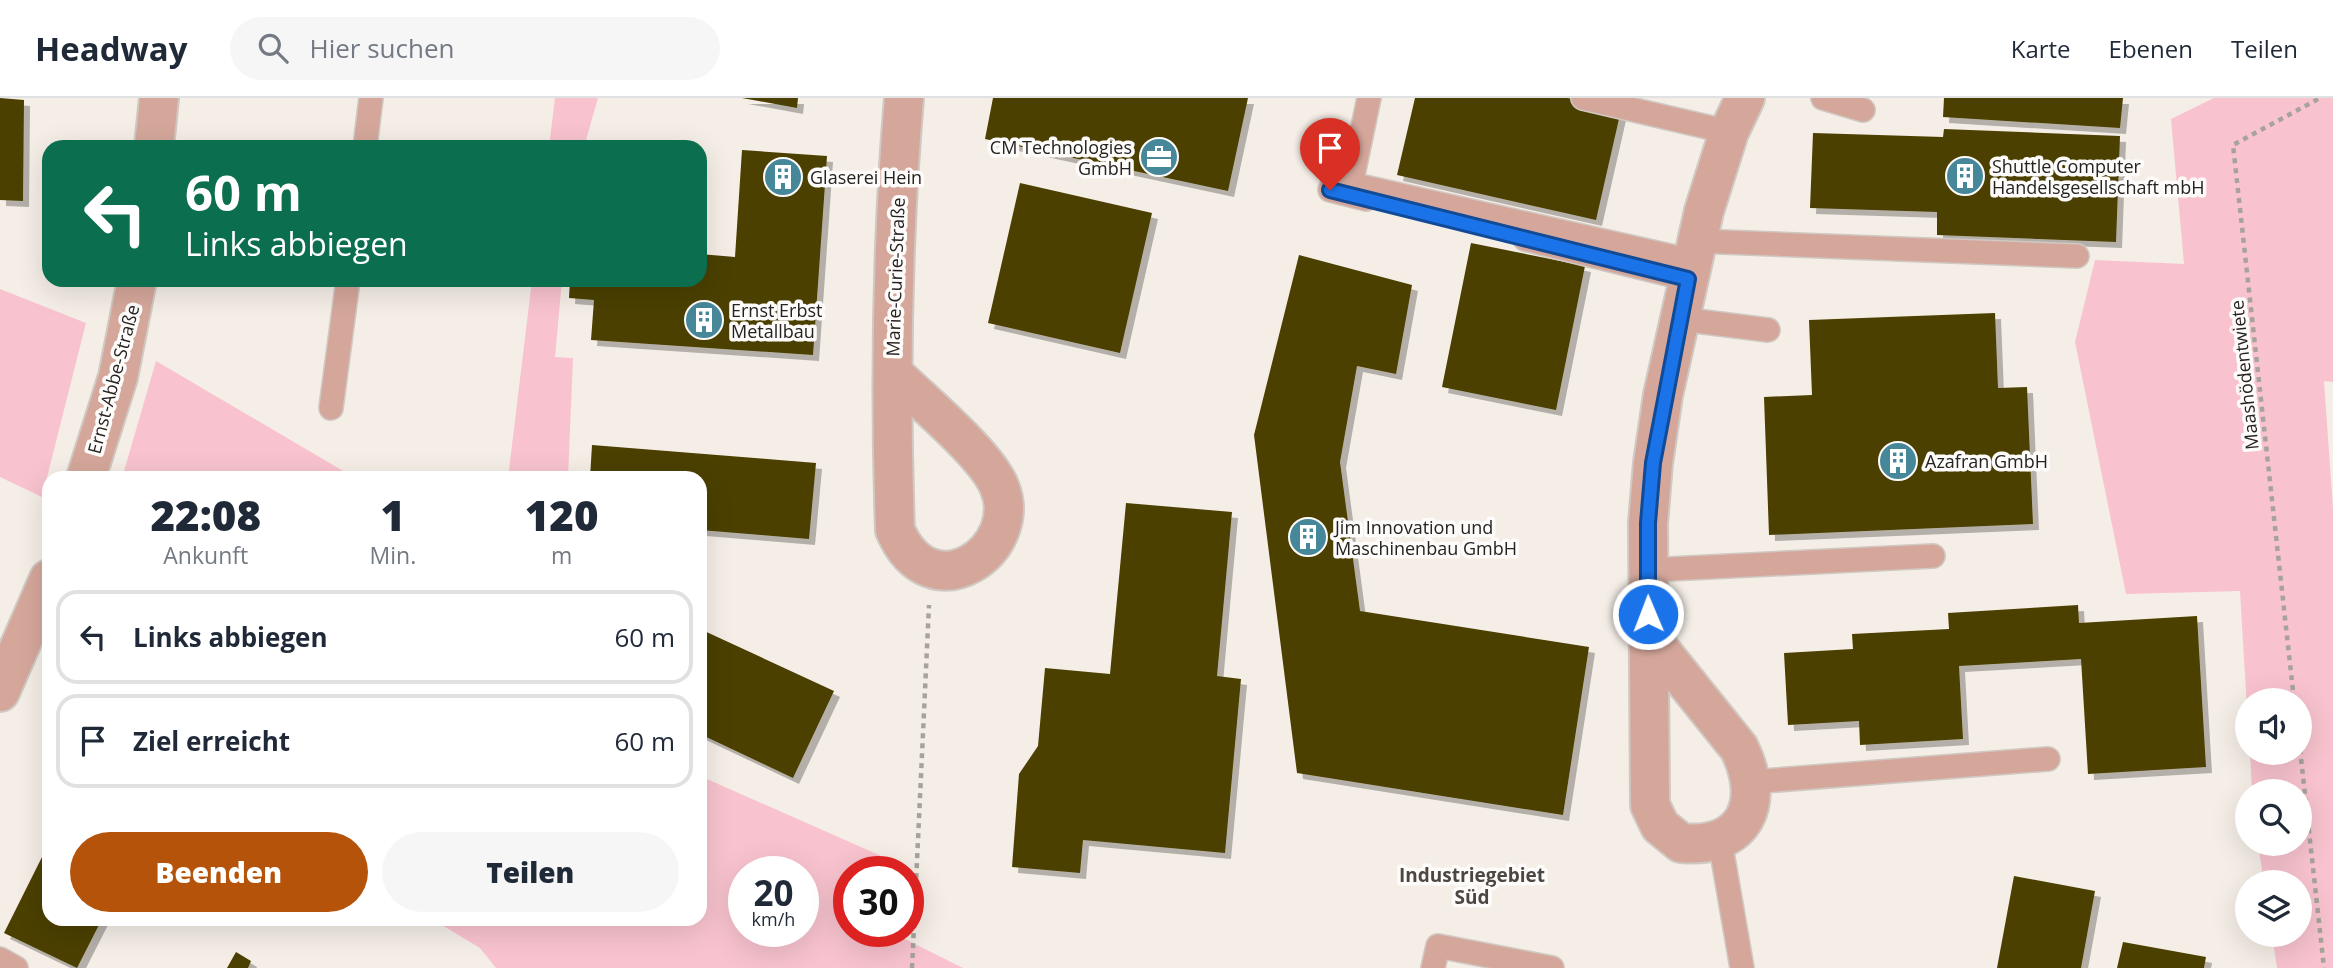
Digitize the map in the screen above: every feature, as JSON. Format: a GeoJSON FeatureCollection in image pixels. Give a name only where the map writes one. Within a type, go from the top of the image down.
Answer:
{"type":"FeatureCollection","features":[{"type":"Feature","properties":{"kind":"street"},"geometry":{"type":"LineString","coordinates":[[155,140],[159,98]]}},
{"type":"Feature","properties":{"kind":"street","name":"Marie-Curie-Straße"},"geometry":{"type":"LineString","coordinates":[[893,373],[988,467],[1000,488],[1002,512],[998,533],[978,561],[964,567],[930,570],[904,551],[895,530],[893,373],[899,162],[904,98]]}},
{"type":"Feature","properties":{"kind":"street"},"geometry":{"type":"LineString","coordinates":[[1649,636],[1739,748],[1751,782],[1751,799],[1746,819],[1720,841],[1681,843],[1660,826],[1652,813],[1647,782],[1648,570],[1653,463],[1680,318],[1692,260],[1737,115]]}},
{"type":"Feature","properties":{"kind":"street","name":"Ernst-Abbe-Straße"},"geometry":{"type":"LineString","coordinates":[[88,471],[118,377],[136,287]]}},
{"type":"Feature","properties":{"kind":"street"},"geometry":{"type":"LineString","coordinates":[[0,692],[11,639],[42,590]]}},
{"type":"Feature","properties":{"kind":"lane"},"geometry":{"type":"LineString","coordinates":[[366,140],[371,98]]}},
{"type":"Feature","properties":{"kind":"lane"},"geometry":{"type":"LineString","coordinates":[[1369,98],[1351,184],[1692,260]]}},
{"type":"Feature","properties":{"kind":"lane"},"geometry":{"type":"LineString","coordinates":[[1583,98],[1737,115]]}},
{"type":"Feature","properties":{"kind":"lane"},"geometry":{"type":"LineString","coordinates":[[1823,98],[1863,110]]}},
{"type":"Feature","properties":{"kind":"lane"},"geometry":{"type":"LineString","coordinates":[[1330,190],[1692,260],[2077,256]]}},
{"type":"Feature","properties":{"kind":"lane"},"geometry":{"type":"LineString","coordinates":[[331,408],[347,287]]}},
{"type":"Feature","properties":{"kind":"lane"},"geometry":{"type":"LineString","coordinates":[[1680,318],[1768,330]]}},
{"type":"Feature","properties":{"kind":"lane"},"geometry":{"type":"LineString","coordinates":[[1648,570],[1933,556]]}},
{"type":"Feature","properties":{"kind":"lane"},"geometry":{"type":"LineString","coordinates":[[1751,782],[2048,759]]}},
{"type":"Feature","properties":{"kind":"lane"},"geometry":{"type":"LineString","coordinates":[[1720,841],[1742,968]]}},
{"type":"Feature","properties":{"kind":"lane"},"geometry":{"type":"LineString","coordinates":[[1433,968],[1437,946],[1552,968]]}},
{"type":"Feature","properties":{"kind":"lane"},"geometry":{"type":"LineString","coordinates":[[0,959],[16,968]]}},
{"type":"Feature","properties":{"kind":"path","name":"Maashödentwiete"},"geometry":{"type":"LineString","coordinates":[[2293,688],[2233,145],[2320,98]]}},
{"type":"Feature","properties":{"kind":"path"},"geometry":{"type":"LineString","coordinates":[[912,968],[930,570]]}},
{"type":"Feature","properties":{"kind":"path"},"geometry":{"type":"LineString","coordinates":[[2302,765],[2324,968]]}},
{"type":"Feature","properties":{"kind":"shaded area"},"geometry":{"type":"Polygon","coordinates":[[[555,98],[598,98],[586,140],[550,140],[555,98]]]}},
{"type":"Feature","properties":{"kind":"shaded area"},"geometry":{"type":"Polygon","coordinates":[[[2214,98],[2333,98],[2333,382],[2324,381],[2333,509],[2333,968],[2277,968],[2274,947],[2312,947],[2312,870],[2262,870],[2260,856],[2312,856],[2312,779],[2251,779],[2251,765],[2312,765],[2312,688],[2246,688],[2240,591],[2126,594],[2075,342],[2095,260],[2184,264],[2171,119],[2214,98]]]}},
{"type":"Feature","properties":{"kind":"shaded area"},"geometry":{"type":"Polygon","coordinates":[[[531,287],[561,287],[555,357],[573,358],[568,471],[509,471],[531,287]]]}},
{"type":"Feature","properties":{"kind":"shaded area"},"geometry":{"type":"Polygon","coordinates":[[[0,289],[86,323],[49,471],[42,471],[42,497],[0,477],[0,289]]]}},
{"type":"Feature","properties":{"kind":"shaded area"},"geometry":{"type":"Polygon","coordinates":[[[156,361],[343,471],[124,471],[156,361]]]}},
{"type":"Feature","properties":{"kind":"shaded area"},"geometry":{"type":"Polygon","coordinates":[[[707,779],[881,856],[833,856],[833,947],[921,947],[963,968],[496,968],[480,948],[444,926],[707,926],[707,779]]]}},
{"type":"Feature","properties":{"kind":"building"},"geometry":{"type":"Polygon","coordinates":[[[0,98],[24,100],[23,201],[0,200],[0,98]]]}},
{"type":"Feature","properties":{"kind":"building"},"geometry":{"type":"Polygon","coordinates":[[[742,98],[798,98],[797,108],[742,98]]]}},
{"type":"Feature","properties":{"kind":"building","name":"CM Technologies GmbH"},"geometry":{"type":"Polygon","coordinates":[[[993,98],[1248,98],[1228,191],[985,139],[993,98]]]}},
{"type":"Feature","properties":{"kind":"building"},"geometry":{"type":"Polygon","coordinates":[[[1415,98],[1568,98],[1621,110],[1596,220],[1397,175],[1415,98]]]}},
{"type":"Feature","properties":{"kind":"building"},"geometry":{"type":"Polygon","coordinates":[[[1944,98],[2123,98],[2120,128],[1943,117],[1944,98]]]}},
{"type":"Feature","properties":{"kind":"building","name":"Shuttle Computer Handelsgesellschaft mbH"},"geometry":{"type":"Polygon","coordinates":[[[1944,129],[2120,136],[2116,242],[1937,235],[1937,212],[1810,208],[1813,133],[1943,137],[1944,129]]]}},
{"type":"Feature","properties":{"kind":"building","name":"Ernst Erbst Metallbau"},"geometry":{"type":"Polygon","coordinates":[[[742,150],[827,156],[813,355],[591,340],[594,300],[569,298],[570,287],[707,287],[707,255],[735,257],[742,150]]]}},
{"type":"Feature","properties":{"kind":"building"},"geometry":{"type":"Polygon","coordinates":[[[1020,183],[1152,213],[1120,353],[988,323],[1020,183]]]}},
{"type":"Feature","properties":{"kind":"building"},"geometry":{"type":"Polygon","coordinates":[[[1471,243],[1585,266],[1556,410],[1442,387],[1471,243]]]}},
{"type":"Feature","properties":{"kind":"building","name":"Jim Innovation und Maschinenbau GmbH"},"geometry":{"type":"Polygon","coordinates":[[[1299,255],[1412,285],[1396,374],[1357,366],[1340,462],[1360,611],[1589,647],[1563,815],[1297,773],[1254,435],[1299,255]]]}},
{"type":"Feature","properties":{"kind":"building","name":"Azafran GmbH"},"geometry":{"type":"Polygon","coordinates":[[[1995,313],[1998,388],[2027,387],[2033,524],[1769,535],[1764,397],[1812,395],[1809,320],[1995,313]]]}},
{"type":"Feature","properties":{"kind":"building"},"geometry":{"type":"Polygon","coordinates":[[[592,445],[816,463],[809,539],[707,531],[707,471],[590,471],[592,445]]]}},
{"type":"Feature","properties":{"kind":"building"},"geometry":{"type":"Polygon","coordinates":[[[1126,503],[1232,512],[1217,676],[1241,679],[1225,853],[1083,840],[1080,873],[1012,867],[1019,774],[1038,746],[1045,668],[1110,674],[1126,503]]]}},
{"type":"Feature","properties":{"kind":"building"},"geometry":{"type":"Polygon","coordinates":[[[2078,605],[2079,623],[2197,616],[2206,767],[2088,774],[2081,659],[1959,666],[1963,739],[1860,745],[1859,721],[1788,725],[1784,653],[1853,649],[1852,634],[1949,629],[1948,613],[2078,605]]]}},
{"type":"Feature","properties":{"kind":"building"},"geometry":{"type":"Polygon","coordinates":[[[707,632],[834,691],[793,778],[707,737],[707,632]]]}},
{"type":"Feature","properties":{"kind":"building"},"geometry":{"type":"Polygon","coordinates":[[[42,857],[42,926],[98,926],[77,968],[4,933],[42,857]]]}},
{"type":"Feature","properties":{"kind":"building"},"geometry":{"type":"Polygon","coordinates":[[[2014,876],[2095,891],[2081,968],[1997,968],[2014,876]]]}},
{"type":"Feature","properties":{"kind":"building"},"geometry":{"type":"Polygon","coordinates":[[[2123,942],[2206,957],[2204,968],[2117,968],[2123,942]]]}},
{"type":"Feature","properties":{"kind":"building"},"geometry":{"type":"Polygon","coordinates":[[[236,952],[251,961],[248,968],[227,968],[236,952]]]}},
{"type":"Feature","properties":{"kind":"place","name":"CM Technologies GmbH"},"geometry":{"type":"Point","coordinates":[1159,157]}},
{"type":"Feature","properties":{"kind":"place","name":"Shuttle Computer Handelsgesellschaft mbH"},"geometry":{"type":"Point","coordinates":[1965,176]}},
{"type":"Feature","properties":{"kind":"place","name":"Glaserei Hein"},"geometry":{"type":"Point","coordinates":[783,177]}},
{"type":"Feature","properties":{"kind":"place","name":"Ernst Erbst Metallbau"},"geometry":{"type":"Point","coordinates":[704,320]}},
{"type":"Feature","properties":{"kind":"place","name":"Azafran GmbH"},"geometry":{"type":"Point","coordinates":[1898,461]}},
{"type":"Feature","properties":{"kind":"place","name":"Jim Innovation und Maschinenbau GmbH"},"geometry":{"type":"Point","coordinates":[1308,537]}},
{"type":"Feature","properties":{"kind":"district","name":"Industriegebiet Süd"},"geometry":{"type":"Point","coordinates":[1472,886]}},
{"type":"Feature","properties":{"kind":"route"},"geometry":{"type":"LineString","coordinates":[[1330,190],[1688,279],[1663,395],[1653,463],[1648,523],[1648,614]]}}]}
